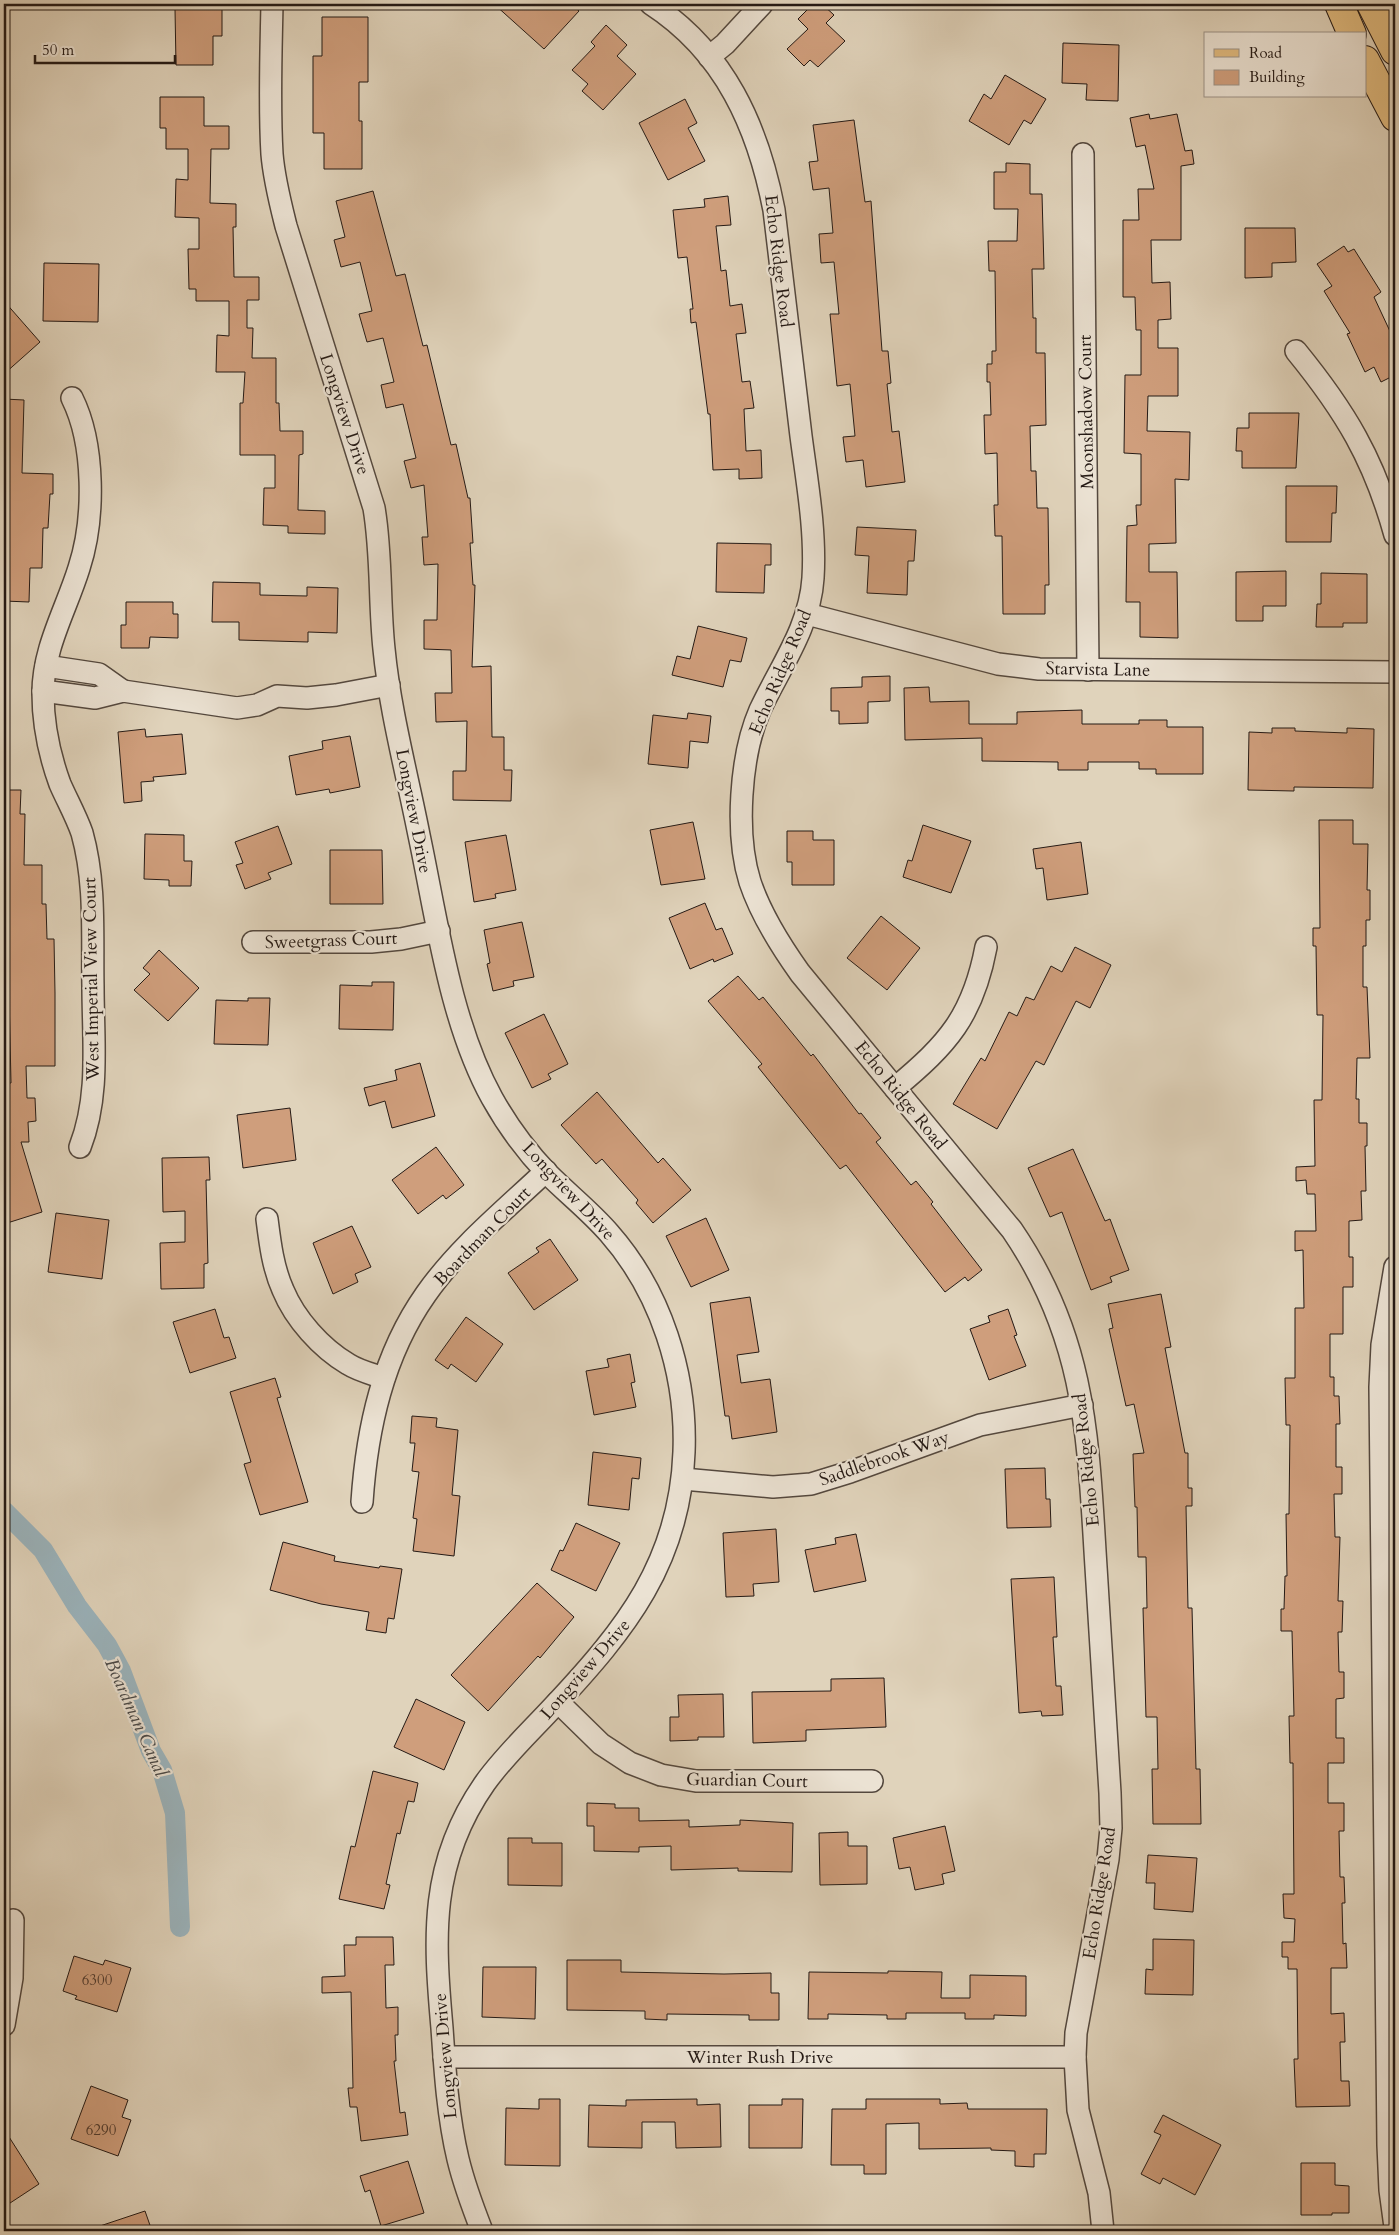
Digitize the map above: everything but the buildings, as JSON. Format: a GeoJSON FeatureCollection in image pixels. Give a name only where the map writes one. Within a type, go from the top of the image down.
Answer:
{"type":"FeatureCollection","features":[{"type":"Feature","properties":{"kind":"main road"},"geometry":{"type":"LineString","coordinates":[[1338,4],[1351,32]]}},
{"type":"Feature","properties":{"kind":"main road"},"geometry":{"type":"LineString","coordinates":[[1372,4],[1395,51]]}},
{"type":"Feature","properties":{"kind":"main road"},"geometry":{"type":"LineString","coordinates":[[1366,62],[1395,117]]}},
{"type":"Feature","properties":{"kind":"street","name":"Longview Drive"},"geometry":{"type":"LineString","coordinates":[[272,4],[272,146],[276,187],[286,226],[374,508],[380,540],[382,623],[389,685],[439,931],[463,1031],[480,1074],[507,1124],[546,1171],[607,1230],[642,1278],[656,1305],[668,1338],[677,1374],[685,1446],[683,1479],[677,1510],[670,1535],[644,1596],[605,1650],[505,1758],[484,1784],[469,1810],[446,1866],[436,1926],[437,1970],[444,2058],[452,2128],[459,2162],[482,2231]]}},
{"type":"Feature","properties":{"kind":"street","name":"Echo Ridge Road"},"geometry":{"type":"LineString","coordinates":[[651,4],[666,13],[690,34],[729,83],[746,114],[763,160],[774,210],[811,517],[813,580],[807,614],[786,662],[760,711],[746,761],[742,824],[750,882],[780,944],[800,972],[1012,1230],[1029,1254],[1049,1294],[1068,1344],[1082,1405],[1089,1457],[1111,1828],[1108,1859],[1076,2033],[1075,2058],[1078,2110],[1099,2193],[1103,2231]]}},
{"type":"Feature","properties":{"kind":"street"},"geometry":{"type":"LineString","coordinates":[[709,57],[725,44],[762,4]]}},
{"type":"Feature","properties":{"kind":"street","name":"Moonshadow Court"},"geometry":{"type":"LineString","coordinates":[[1083,154],[1088,670]]}},
{"type":"Feature","properties":{"kind":"street"},"geometry":{"type":"LineString","coordinates":[[1296,351],[1338,405],[1354,431],[1380,489],[1395,535]]}},
{"type":"Feature","properties":{"kind":"street","name":"West Imperial View Court"},"geometry":{"type":"LineString","coordinates":[[72,398],[79,412],[89,452],[87,530],[79,568],[52,639],[43,690],[44,715],[53,764],[82,833],[92,886],[94,1091],[88,1125],[80,1147]]}},
{"type":"Feature","properties":{"kind":"street","name":"Starvista Lane"},"geometry":{"type":"LineString","coordinates":[[807,614],[998,664],[1039,669],[1395,672]]}},
{"type":"Feature","properties":{"kind":"street"},"geometry":{"type":"LineString","coordinates":[[46,666],[98,674],[123,691]]}},
{"type":"Feature","properties":{"kind":"street"},"geometry":{"type":"LineString","coordinates":[[83,697],[87,672]]}},
{"type":"Feature","properties":{"kind":"street"},"geometry":{"type":"LineString","coordinates":[[43,690],[95,698],[123,691],[237,708],[257,705],[277,696],[307,698],[336,695],[389,685]]}},
{"type":"Feature","properties":{"kind":"street","name":"Sweetgrass Court"},"geometry":{"type":"LineString","coordinates":[[253,942],[371,942],[401,939],[439,931]]}},
{"type":"Feature","properties":{"kind":"street"},"geometry":{"type":"LineString","coordinates":[[895,1088],[934,1054],[958,1025],[975,990],[986,946]]}},
{"type":"Feature","properties":{"kind":"street","name":"Boardman Court"},"geometry":{"type":"LineString","coordinates":[[362,1502],[368,1437],[384,1378],[409,1322],[426,1294],[449,1265],[546,1171]]}},
{"type":"Feature","properties":{"kind":"street"},"geometry":{"type":"LineString","coordinates":[[267,1219],[275,1269],[283,1291],[296,1313],[332,1353],[350,1365],[384,1378]]}},
{"type":"Feature","properties":{"kind":"street"},"geometry":{"type":"LineString","coordinates":[[1395,1267],[1380,1364],[1390,1857],[1388,2145],[1390,2190],[1395,2227]]}},
{"type":"Feature","properties":{"kind":"street","name":"Saddlebrook Way"},"geometry":{"type":"LineString","coordinates":[[683,1479],[766,1487],[811,1484],[850,1472],[980,1425],[1082,1405]]}},
{"type":"Feature","properties":{"kind":"street","name":"Guardian Court"},"geometry":{"type":"LineString","coordinates":[[558,1702],[601,1744],[630,1763],[661,1775],[696,1781],[872,1781]]}},
{"type":"Feature","properties":{"kind":"street"},"geometry":{"type":"LineString","coordinates":[[4,2025],[12,1978],[12,1920]]}},
{"type":"Feature","properties":{"kind":"street","name":"Winter Rush Drive"},"geometry":{"type":"LineString","coordinates":[[444,2058],[1075,2058]]}},
{"type":"Feature","properties":{"kind":"waterway","name":"Boardman Canal"},"geometry":{"type":"LineString","coordinates":[[4,1511],[43,1550],[77,1606],[107,1645],[121,1671],[151,1751],[162,1770],[175,1813],[180,1927]]}}]}
